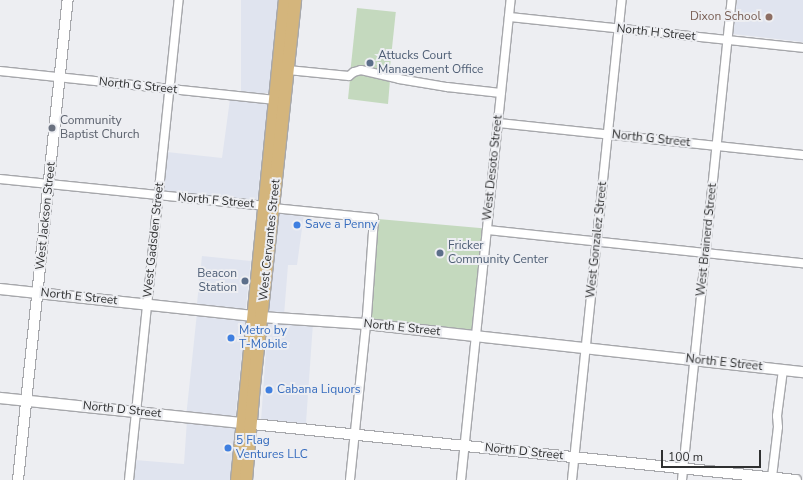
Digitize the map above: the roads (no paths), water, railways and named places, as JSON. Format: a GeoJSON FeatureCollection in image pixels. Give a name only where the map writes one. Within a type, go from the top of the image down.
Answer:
{"type":"FeatureCollection","features":[{"type":"Feature","properties":{"kind":"main road","name":"West Cervantes Street"},"geometry":{"type":"LineString","coordinates":[[237,480],[254,385],[257,316],[268,207],[275,100],[285,0]]}},
{"type":"Feature","properties":{"kind":"main road","name":"West Cervantes Street"},"geometry":{"type":"LineString","coordinates":[[268,207],[279,154],[295,0]]}},
{"type":"Feature","properties":{"kind":"main road"},"geometry":{"type":"LineString","coordinates":[[284,15],[287,23],[284,63],[288,70]]}},
{"type":"Feature","properties":{"kind":"main road"},"geometry":{"type":"LineString","coordinates":[[275,100],[279,102],[280,106],[276,141],[279,154]]}},
{"type":"Feature","properties":{"kind":"main road","name":"West Cervantes Street"},"geometry":{"type":"LineString","coordinates":[[246,480],[248,423]]}},
{"type":"Feature","properties":{"kind":"street","name":"West Jackson Street"},"geometry":{"type":"LineString","coordinates":[[18,480],[68,0]]}},
{"type":"Feature","properties":{"kind":"street","name":"West Gadsden Street"},"geometry":{"type":"LineString","coordinates":[[129,480],[179,0]]}},
{"type":"Feature","properties":{"kind":"street","name":"West Desoto Street"},"geometry":{"type":"LineString","coordinates":[[461,480],[511,0]]}},
{"type":"Feature","properties":{"kind":"street","name":"West Gonzalez Street"},"geometry":{"type":"LineString","coordinates":[[572,480],[622,0]]}},
{"type":"Feature","properties":{"kind":"street","name":"West Brainerd Street"},"geometry":{"type":"LineString","coordinates":[[682,480],[732,0]]}},
{"type":"Feature","properties":{"kind":"street","name":"North H Street"},"geometry":{"type":"LineString","coordinates":[[509,17],[803,48]]}},
{"type":"Feature","properties":{"kind":"street"},"geometry":{"type":"LineString","coordinates":[[288,70],[349,76],[354,72],[361,70],[399,79],[501,93]]}},
{"type":"Feature","properties":{"kind":"street","name":"North G Street"},"geometry":{"type":"LineString","coordinates":[[0,72],[275,100]]}},
{"type":"Feature","properties":{"kind":"street","name":"North G Street"},"geometry":{"type":"LineString","coordinates":[[498,124],[803,155]]}},
{"type":"Feature","properties":{"kind":"street","name":"North F Street"},"geometry":{"type":"LineString","coordinates":[[0,179],[374,218],[366,324]]}},
{"type":"Feature","properties":{"kind":"street"},"geometry":{"type":"LineString","coordinates":[[487,230],[803,263]]}},
{"type":"Feature","properties":{"kind":"street","name":"North E Street"},"geometry":{"type":"LineString","coordinates":[[0,289],[257,316],[366,324],[803,372]]}},
{"type":"Feature","properties":{"kind":"street"},"geometry":{"type":"LineString","coordinates":[[350,480],[366,324]]}},
{"type":"Feature","properties":{"kind":"street"},"geometry":{"type":"LineString","coordinates":[[772,477],[778,427],[777,416],[783,370]]}},
{"type":"Feature","properties":{"kind":"street","name":"North D Street"},"geometry":{"type":"LineString","coordinates":[[0,398],[796,480]]}},
{"type":"Feature","properties":{"kind":"place","name":"Dixon School"},"geometry":{"type":"Point","coordinates":[769,17]}},
{"type":"Feature","properties":{"kind":"place","name":"Attucks Court Management Office"},"geometry":{"type":"Point","coordinates":[370,63]}},
{"type":"Feature","properties":{"kind":"place","name":"Community Baptist Church"},"geometry":{"type":"Point","coordinates":[52,128]}},
{"type":"Feature","properties":{"kind":"place","name":"Save a Penny"},"geometry":{"type":"Point","coordinates":[297,225]}},
{"type":"Feature","properties":{"kind":"place","name":"Fricker Community Center"},"geometry":{"type":"Point","coordinates":[440,253]}},
{"type":"Feature","properties":{"kind":"place","name":"Beacon Station"},"geometry":{"type":"Point","coordinates":[245,281]}},
{"type":"Feature","properties":{"kind":"place","name":"Metro by T-Mobile"},"geometry":{"type":"Point","coordinates":[231,338]}},
{"type":"Feature","properties":{"kind":"place","name":"Cabana Liquors"},"geometry":{"type":"Point","coordinates":[269,390]}},
{"type":"Feature","properties":{"kind":"place","name":"5 Flag Ventures LLC"},"geometry":{"type":"Point","coordinates":[228,448]}}]}
